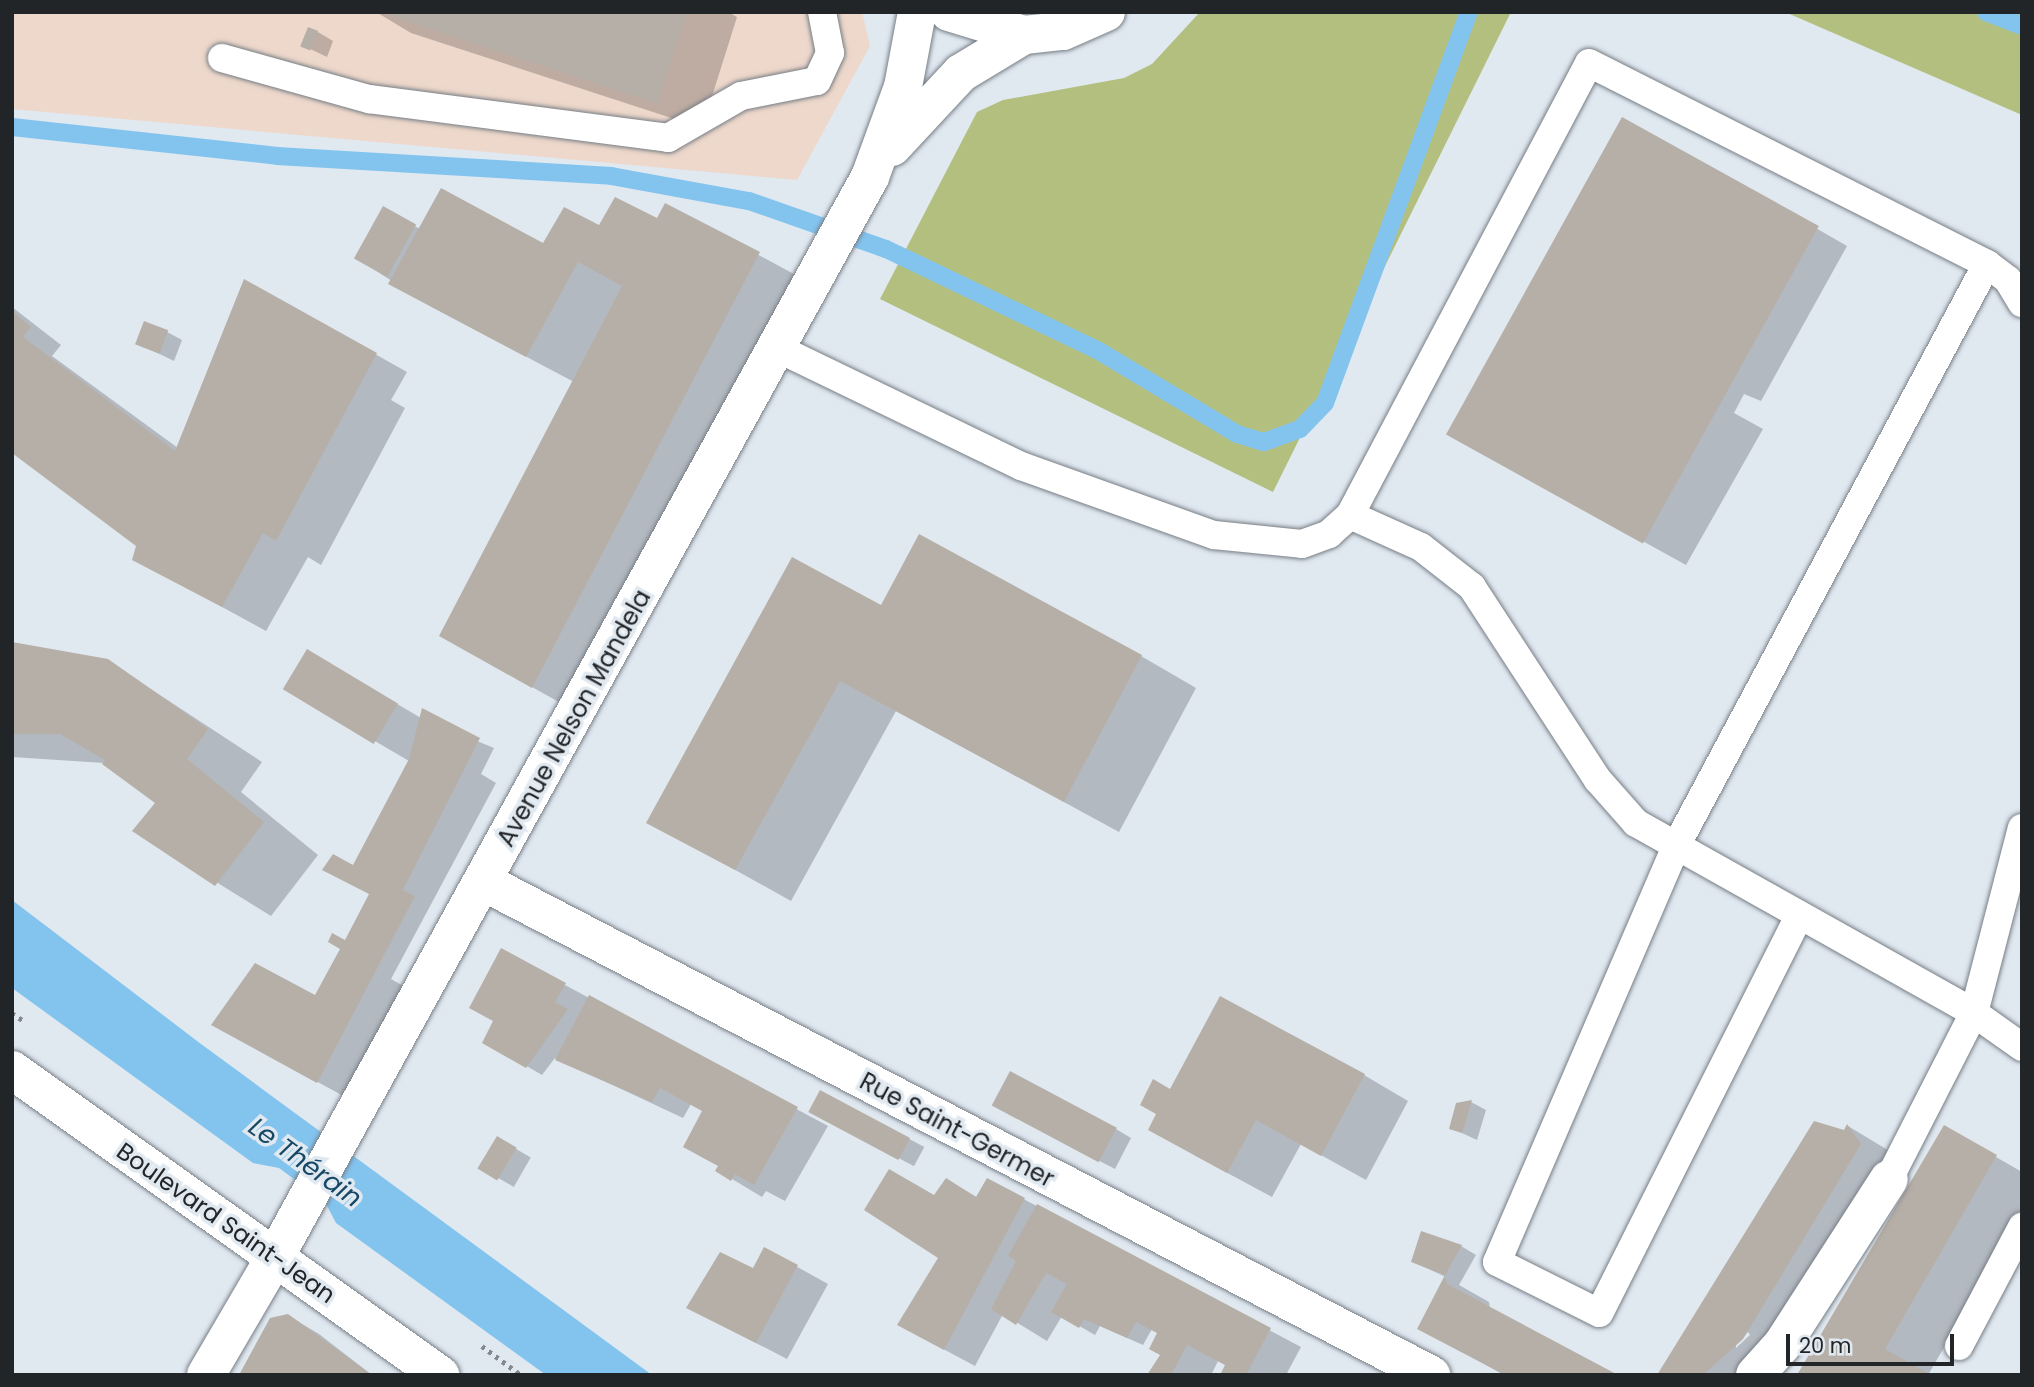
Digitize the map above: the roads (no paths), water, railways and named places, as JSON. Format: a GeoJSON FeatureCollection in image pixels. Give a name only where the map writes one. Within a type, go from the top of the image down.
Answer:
{"type":"FeatureCollection","features":[{"type":"Feature","properties":{"kind":"street","name":"Avenue Nelson Mandela"},"geometry":{"type":"LineString","coordinates":[[206,1375],[297,1219],[484,882],[864,188],[906,77],[917,12]]}},
{"type":"Feature","properties":{"kind":"street","name":"Avenue Nelson Mandela"},"geometry":{"type":"LineString","coordinates":[[950,12],[990,30],[1024,35],[1063,31],[1106,12]]}},
{"type":"Feature","properties":{"kind":"street","name":"Avenue Nelson Mandela"},"geometry":{"type":"LineString","coordinates":[[864,188],[943,89],[978,59],[1024,35]]}},
{"type":"Feature","properties":{"kind":"street","name":"Rue Saint-Germer"},"geometry":{"type":"LineString","coordinates":[[484,882],[1431,1375]]}},
{"type":"Feature","properties":{"kind":"street","name":"Boulevard Saint-Jean"},"geometry":{"type":"LineString","coordinates":[[12,1070],[440,1375]]}},
{"type":"Feature","properties":{"kind":"street"},"geometry":{"type":"LineString","coordinates":[[1755,1375],[1782,1345],[1889,1179]]}},
{"type":"Feature","properties":{"kind":"lane"},"geometry":{"type":"LineString","coordinates":[[222,58],[369,99],[668,138],[741,96],[817,81],[830,53],[822,12]]}},
{"type":"Feature","properties":{"kind":"lane"},"geometry":{"type":"LineString","coordinates":[[777,348],[983,452],[1214,535],[1302,544],[1329,534],[1350,515],[1588,63],[1987,264],[2008,280],[2022,303]]}},
{"type":"Feature","properties":{"kind":"lane"},"geometry":{"type":"LineString","coordinates":[[1798,918],[1600,1312],[1497,1262],[1675,848],[1987,264]]}},
{"type":"Feature","properties":{"kind":"lane"},"geometry":{"type":"LineString","coordinates":[[1350,515],[1421,547],[1472,587],[1615,803],[1675,848],[1974,1013],[2022,1047]]}},
{"type":"Feature","properties":{"kind":"lane"},"geometry":{"type":"LineString","coordinates":[[1889,1179],[1974,1013],[2022,828]]}},
{"type":"Feature","properties":{"kind":"lane"},"geometry":{"type":"LineString","coordinates":[[1959,1346],[2022,1227]]}},
{"type":"Feature","properties":{"kind":"water","name":"Le Thérain"},"geometry":{"type":"Polygon","coordinates":[[[12,900],[201,1044],[652,1375],[546,1375],[336,1223],[325,1202],[279,1168],[253,1163],[12,988],[12,900]]]}},
{"type":"Feature","properties":{"kind":"waterway"},"geometry":{"type":"LineString","coordinates":[[12,127],[277,156],[611,176],[749,201],[886,249],[1099,351],[1237,434],[1264,442],[1300,429],[1325,403],[1469,12]]}},
{"type":"Feature","properties":{"kind":"waterway"},"geometry":{"type":"LineString","coordinates":[[1986,12],[2022,26]]}}]}
